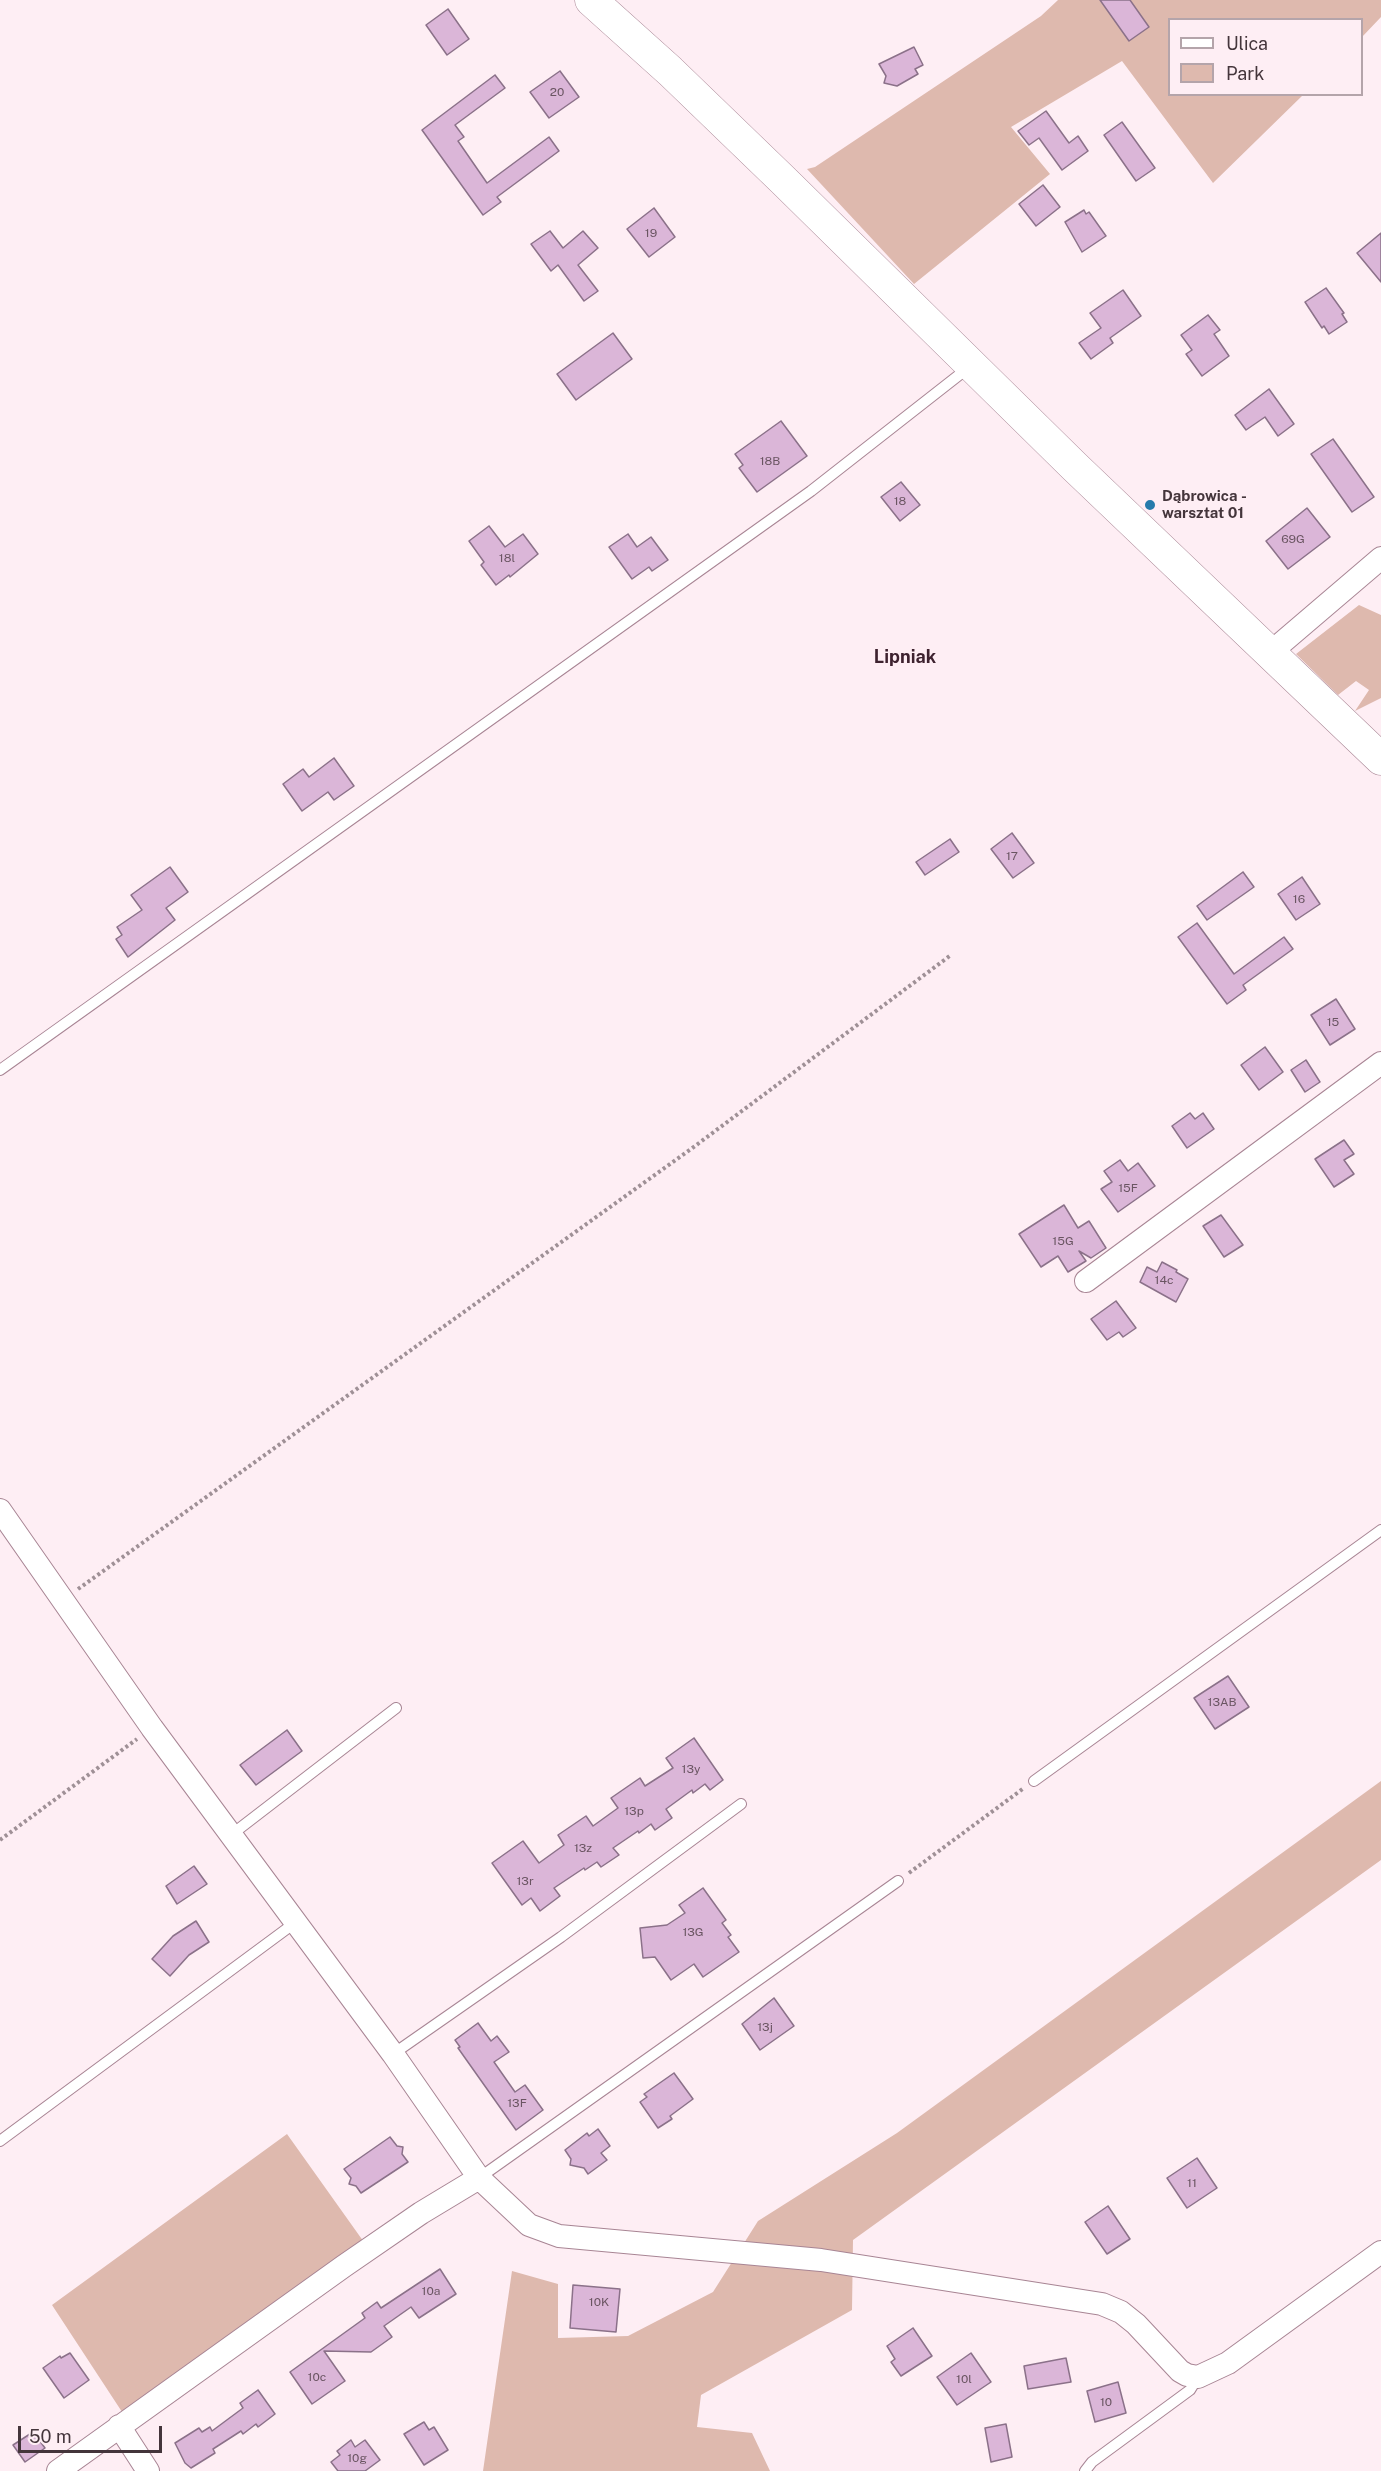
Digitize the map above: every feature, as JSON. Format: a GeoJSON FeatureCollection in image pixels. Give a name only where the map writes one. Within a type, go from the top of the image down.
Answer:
{"type":"FeatureCollection","features":[{"type":"Feature","properties":{"kind":"street"},"geometry":{"type":"LineString","coordinates":[[600,3],[971,366],[1381,759]]}},
{"type":"Feature","properties":{"kind":"street"},"geometry":{"type":"LineString","coordinates":[[1271,652],[1381,558]]}},
{"type":"Feature","properties":{"kind":"street"},"geometry":{"type":"LineString","coordinates":[[1086,1281],[1381,1063]]}},
{"type":"Feature","properties":{"kind":"street"},"geometry":{"type":"LineString","coordinates":[[0,1510],[152,1728],[393,2054],[479,2178],[529,2225],[559,2236],[822,2260],[1102,2304],[1121,2312],[1136,2324],[1180,2371],[1198,2378],[1228,2363],[1381,2252]]}},
{"type":"Feature","properties":{"kind":"street"},"geometry":{"type":"LineString","coordinates":[[58,2471],[344,2266],[421,2213],[479,2178]]}},
{"type":"Feature","properties":{"kind":"street"},"geometry":{"type":"LineString","coordinates":[[119,2426],[148,2471]]}},
{"type":"Feature","properties":{"kind":"lane"},"geometry":{"type":"LineString","coordinates":[[0,1070],[811,491],[971,366]]}},
{"type":"Feature","properties":{"kind":"lane"},"geometry":{"type":"LineString","coordinates":[[1034,1781],[1381,1530]]}},
{"type":"Feature","properties":{"kind":"lane"},"geometry":{"type":"LineString","coordinates":[[231,1835],[396,1708]]}},
{"type":"Feature","properties":{"kind":"lane"},"geometry":{"type":"LineString","coordinates":[[393,2054],[561,1937],[741,1804]]}},
{"type":"Feature","properties":{"kind":"lane"},"geometry":{"type":"LineString","coordinates":[[479,2178],[898,1881]]}},
{"type":"Feature","properties":{"kind":"lane"},"geometry":{"type":"LineString","coordinates":[[0,2141],[296,1922]]}},
{"type":"Feature","properties":{"kind":"lane"},"geometry":{"type":"LineString","coordinates":[[1085,2471],[1092,2462],[1190,2390],[1198,2378]]}},
{"type":"Feature","properties":{"kind":"path"},"geometry":{"type":"LineString","coordinates":[[63,1600],[691,1149],[951,955]]}},
{"type":"Feature","properties":{"kind":"path"},"geometry":{"type":"LineString","coordinates":[[0,1840],[152,1728]]}},
{"type":"Feature","properties":{"kind":"path"},"geometry":{"type":"LineString","coordinates":[[898,1881],[1034,1781]]}},
{"type":"Feature","properties":{"kind":"green space"},"geometry":{"type":"Polygon","coordinates":[[[1058,0],[1381,0],[1381,17],[1363,36],[1363,18],[1168,18],[1168,96],[1302,96],[1213,183],[1122,61],[1011,127],[1050,174],[914,284],[807,169],[815,167],[1041,16],[1058,0]]]}},
{"type":"Feature","properties":{"kind":"green space"},"geometry":{"type":"Polygon","coordinates":[[[1359,605],[1381,615],[1381,698],[1355,711],[1369,690],[1356,681],[1338,695],[1296,654],[1359,605]]]}},
{"type":"Feature","properties":{"kind":"green space"},"geometry":{"type":"Polygon","coordinates":[[[1381,1781],[1381,1860],[853,2240],[852,2310],[701,2395],[697,2427],[752,2433],[770,2471],[483,2471],[512,2271],[558,2284],[558,2338],[628,2336],[713,2292],[758,2221],[897,2133],[1381,1781]]]}},
{"type":"Feature","properties":{"kind":"green space"},"geometry":{"type":"Polygon","coordinates":[[[287,2134],[366,2245],[126,2418],[52,2305],[287,2134]]]}},
{"type":"Feature","properties":{"kind":"building"},"geometry":{"type":"Polygon","coordinates":[[[1100,0],[1130,0],[1149,27],[1129,41],[1100,0]]]}},
{"type":"Feature","properties":{"kind":"building"},"geometry":{"type":"Polygon","coordinates":[[[448,9],[469,39],[447,55],[426,25],[448,9]]]}},
{"type":"Feature","properties":{"kind":"building"},"geometry":{"type":"Polygon","coordinates":[[[914,47],[923,65],[915,69],[918,74],[897,86],[884,83],[886,76],[879,64],[914,47]]]}},
{"type":"Feature","properties":{"kind":"building"},"geometry":{"type":"Polygon","coordinates":[[[560,71],[579,97],[549,118],[530,92],[560,71]]]}},
{"type":"Feature","properties":{"kind":"building"},"geometry":{"type":"Polygon","coordinates":[[[495,75],[505,88],[455,125],[464,137],[458,141],[487,183],[549,137],[559,151],[497,197],[501,202],[483,215],[422,130],[495,75]]]}},
{"type":"Feature","properties":{"kind":"building"},"geometry":{"type":"Polygon","coordinates":[[[1046,111],[1069,143],[1078,136],[1088,151],[1062,170],[1039,138],[1029,145],[1018,131],[1046,111]]]}},
{"type":"Feature","properties":{"kind":"building"},"geometry":{"type":"Polygon","coordinates":[[[1122,122],[1155,168],[1136,181],[1104,135],[1122,122]]]}},
{"type":"Feature","properties":{"kind":"building"},"geometry":{"type":"Polygon","coordinates":[[[1043,185],[1060,207],[1036,226],[1019,204],[1043,185]]]}},
{"type":"Feature","properties":{"kind":"building"},"geometry":{"type":"Polygon","coordinates":[[[654,208],[675,237],[649,257],[627,229],[654,208]]]}},
{"type":"Feature","properties":{"kind":"building"},"geometry":{"type":"Polygon","coordinates":[[[1084,210],[1086,214],[1089,212],[1106,236],[1082,252],[1065,222],[1084,210]]]}},
{"type":"Feature","properties":{"kind":"building"},"geometry":{"type":"Polygon","coordinates":[[[550,231],[563,248],[583,231],[598,248],[578,265],[598,291],[584,301],[558,265],[551,271],[531,244],[550,231]]]}},
{"type":"Feature","properties":{"kind":"building"},"geometry":{"type":"Polygon","coordinates":[[[1381,233],[1381,282],[1357,253],[1381,233]]]}},
{"type":"Feature","properties":{"kind":"building"},"geometry":{"type":"Polygon","coordinates":[[[1326,288],[1344,313],[1342,314],[1347,322],[1329,334],[1324,326],[1322,328],[1305,302],[1326,288]]]}},
{"type":"Feature","properties":{"kind":"building"},"geometry":{"type":"Polygon","coordinates":[[[1123,290],[1141,316],[1110,338],[1113,343],[1091,359],[1079,343],[1101,328],[1090,313],[1123,290]]]}},
{"type":"Feature","properties":{"kind":"building"},"geometry":{"type":"Polygon","coordinates":[[[1208,315],[1220,330],[1214,334],[1229,356],[1202,376],[1186,354],[1192,350],[1181,335],[1208,315]]]}},
{"type":"Feature","properties":{"kind":"building"},"geometry":{"type":"Polygon","coordinates":[[[613,333],[632,359],[576,400],[557,374],[613,333]]]}},
{"type":"Feature","properties":{"kind":"building"},"geometry":{"type":"Polygon","coordinates":[[[1269,389],[1294,424],[1278,436],[1265,417],[1246,430],[1235,415],[1269,389]]]}},
{"type":"Feature","properties":{"kind":"building"},"geometry":{"type":"Polygon","coordinates":[[[781,421],[807,456],[757,492],[739,468],[743,465],[735,454],[781,421]]]}},
{"type":"Feature","properties":{"kind":"building"},"geometry":{"type":"Polygon","coordinates":[[[1333,439],[1374,497],[1352,512],[1311,454],[1333,439]]]}},
{"type":"Feature","properties":{"kind":"building"},"geometry":{"type":"Polygon","coordinates":[[[901,482],[920,505],[900,521],[881,497],[901,482]]]}},
{"type":"Feature","properties":{"kind":"building"},"geometry":{"type":"Polygon","coordinates":[[[1307,508],[1330,537],[1288,569],[1266,541],[1307,508]]]}},
{"type":"Feature","properties":{"kind":"building"},"geometry":{"type":"Polygon","coordinates":[[[489,526],[505,547],[523,534],[538,554],[510,577],[509,575],[496,585],[481,565],[484,562],[469,541],[489,526]]]}},
{"type":"Feature","properties":{"kind":"building"},"geometry":{"type":"Polygon","coordinates":[[[628,534],[637,547],[651,537],[668,560],[652,571],[649,567],[632,579],[609,547],[628,534]]]}},
{"type":"Feature","properties":{"kind":"building"},"geometry":{"type":"Polygon","coordinates":[[[334,758],[354,786],[334,800],[328,792],[302,811],[283,784],[303,769],[309,777],[334,758]]]}},
{"type":"Feature","properties":{"kind":"building"},"geometry":{"type":"Polygon","coordinates":[[[1012,833],[1034,863],[1013,878],[991,849],[1012,833]]]}},
{"type":"Feature","properties":{"kind":"building"},"geometry":{"type":"Polygon","coordinates":[[[950,839],[959,852],[925,875],[916,862],[950,839]]]}},
{"type":"Feature","properties":{"kind":"building"},"geometry":{"type":"Polygon","coordinates":[[[170,867],[188,892],[166,908],[175,920],[128,957],[116,939],[122,935],[117,927],[142,910],[131,895],[170,867]]]}},
{"type":"Feature","properties":{"kind":"building"},"geometry":{"type":"Polygon","coordinates":[[[1243,872],[1254,887],[1207,920],[1197,906],[1243,872]]]}},
{"type":"Feature","properties":{"kind":"building"},"geometry":{"type":"Polygon","coordinates":[[[1302,877],[1320,904],[1296,920],[1278,894],[1302,877]]]}},
{"type":"Feature","properties":{"kind":"building"},"geometry":{"type":"Polygon","coordinates":[[[1197,923],[1234,974],[1284,937],[1293,949],[1243,985],[1246,990],[1227,1004],[1178,937],[1197,923]]]}},
{"type":"Feature","properties":{"kind":"building"},"geometry":{"type":"Polygon","coordinates":[[[1336,999],[1355,1029],[1330,1045],[1311,1015],[1336,999]]]}},
{"type":"Feature","properties":{"kind":"building"},"geometry":{"type":"Polygon","coordinates":[[[1265,1047],[1283,1072],[1259,1090],[1241,1065],[1265,1047]]]}},
{"type":"Feature","properties":{"kind":"building"},"geometry":{"type":"Polygon","coordinates":[[[1306,1060],[1320,1082],[1305,1092],[1291,1070],[1306,1060]]]}},
{"type":"Feature","properties":{"kind":"building"},"geometry":{"type":"Polygon","coordinates":[[[1190,1113],[1195,1119],[1203,1113],[1214,1129],[1187,1148],[1172,1126],[1190,1113]]]}},
{"type":"Feature","properties":{"kind":"building"},"geometry":{"type":"Polygon","coordinates":[[[1344,1140],[1354,1154],[1344,1160],[1354,1174],[1334,1187],[1315,1159],[1344,1140]]]}},
{"type":"Feature","properties":{"kind":"building"},"geometry":{"type":"Polygon","coordinates":[[[1120,1160],[1128,1171],[1138,1163],[1155,1186],[1118,1212],[1101,1189],[1112,1182],[1104,1171],[1120,1160]]]}},
{"type":"Feature","properties":{"kind":"building"},"geometry":{"type":"Polygon","coordinates":[[[1064,1205],[1078,1228],[1089,1221],[1106,1248],[1091,1258],[1079,1251],[1086,1261],[1068,1272],[1058,1256],[1041,1267],[1019,1234],[1064,1205]]]}},
{"type":"Feature","properties":{"kind":"building"},"geometry":{"type":"Polygon","coordinates":[[[1221,1215],[1243,1245],[1224,1257],[1203,1226],[1221,1215]]]}},
{"type":"Feature","properties":{"kind":"building"},"geometry":{"type":"Polygon","coordinates":[[[1162,1262],[1188,1279],[1176,1302],[1140,1282],[1147,1267],[1157,1272],[1162,1262]]]}},
{"type":"Feature","properties":{"kind":"building"},"geometry":{"type":"Polygon","coordinates":[[[1116,1301],[1136,1328],[1123,1337],[1119,1332],[1107,1340],[1091,1319],[1116,1301]]]}},
{"type":"Feature","properties":{"kind":"building"},"geometry":{"type":"Polygon","coordinates":[[[1228,1676],[1249,1707],[1215,1729],[1194,1698],[1228,1676]]]}},
{"type":"Feature","properties":{"kind":"building"},"geometry":{"type":"Polygon","coordinates":[[[287,1730],[302,1751],[256,1785],[240,1765],[287,1730]]]}},
{"type":"Feature","properties":{"kind":"building"},"geometry":{"type":"Polygon","coordinates":[[[694,1738],[723,1780],[710,1790],[705,1784],[693,1793],[692,1790],[666,1809],[672,1818],[655,1830],[651,1824],[639,1833],[638,1831],[613,1848],[619,1855],[601,1867],[597,1862],[585,1870],[584,1868],[554,1888],[560,1896],[540,1911],[531,1898],[522,1905],[492,1863],[523,1841],[539,1863],[564,1845],[558,1835],[586,1816],[593,1826],[618,1808],[611,1798],[640,1778],[645,1786],[673,1768],[666,1758],[694,1738]]]}},
{"type":"Feature","properties":{"kind":"building"},"geometry":{"type":"Polygon","coordinates":[[[194,1866],[207,1884],[177,1904],[166,1886],[194,1866]]]}},
{"type":"Feature","properties":{"kind":"building"},"geometry":{"type":"Polygon","coordinates":[[[703,1888],[726,1920],[722,1923],[731,1935],[728,1937],[739,1952],[703,1977],[694,1964],[671,1980],[655,1957],[643,1958],[640,1928],[667,1925],[685,1913],[679,1905],[703,1888]]]}},
{"type":"Feature","properties":{"kind":"building"},"geometry":{"type":"Polygon","coordinates":[[[196,1921],[209,1942],[189,1955],[170,1976],[152,1959],[173,1936],[196,1921]]]}},
{"type":"Feature","properties":{"kind":"building"},"geometry":{"type":"Polygon","coordinates":[[[774,1998],[794,2026],[760,2050],[742,2024],[774,1998]]]}},
{"type":"Feature","properties":{"kind":"building"},"geometry":{"type":"Polygon","coordinates":[[[478,2023],[491,2041],[497,2036],[509,2052],[494,2062],[515,2092],[525,2085],[543,2110],[516,2130],[458,2048],[460,2047],[455,2040],[478,2023]]]}},
{"type":"Feature","properties":{"kind":"building"},"geometry":{"type":"Polygon","coordinates":[[[674,2073],[693,2099],[670,2116],[672,2119],[658,2128],[640,2102],[647,2097],[644,2094],[674,2073]]]}},
{"type":"Feature","properties":{"kind":"building"},"geometry":{"type":"Polygon","coordinates":[[[598,2129],[610,2146],[601,2153],[607,2160],[588,2174],[584,2168],[570,2165],[571,2159],[565,2150],[587,2133],[589,2136],[598,2129]]]}},
{"type":"Feature","properties":{"kind":"building"},"geometry":{"type":"Polygon","coordinates":[[[390,2137],[397,2146],[403,2147],[402,2154],[408,2162],[361,2193],[356,2186],[349,2184],[351,2178],[344,2169],[390,2137]]]}},
{"type":"Feature","properties":{"kind":"building"},"geometry":{"type":"Polygon","coordinates":[[[1197,2158],[1217,2188],[1187,2208],[1167,2178],[1197,2158]]]}},
{"type":"Feature","properties":{"kind":"building"},"geometry":{"type":"Polygon","coordinates":[[[1108,2206],[1130,2239],[1107,2254],[1085,2222],[1108,2206]]]}},
{"type":"Feature","properties":{"kind":"building"},"geometry":{"type":"Polygon","coordinates":[[[440,2269],[456,2294],[419,2318],[411,2307],[384,2326],[392,2337],[371,2352],[324,2351],[345,2381],[312,2404],[290,2372],[365,2318],[362,2313],[377,2302],[381,2308],[440,2269]]]}},
{"type":"Feature","properties":{"kind":"building"},"geometry":{"type":"Polygon","coordinates":[[[573,2285],[620,2289],[616,2332],[570,2328],[573,2285]]]}},
{"type":"Feature","properties":{"kind":"building"},"geometry":{"type":"Polygon","coordinates":[[[913,2328],[932,2356],[901,2376],[891,2362],[895,2359],[887,2346],[913,2328]]]}},
{"type":"Feature","properties":{"kind":"building"},"geometry":{"type":"Polygon","coordinates":[[[70,2353],[89,2380],[64,2398],[43,2368],[60,2356],[61,2358],[70,2353]]]}},
{"type":"Feature","properties":{"kind":"building"},"geometry":{"type":"Polygon","coordinates":[[[971,2353],[991,2382],[957,2405],[937,2377],[971,2353]]]}},
{"type":"Feature","properties":{"kind":"building"},"geometry":{"type":"Polygon","coordinates":[[[1066,2358],[1071,2382],[1028,2389],[1024,2366],[1066,2358]]]}},
{"type":"Feature","properties":{"kind":"building"},"geometry":{"type":"Polygon","coordinates":[[[1118,2382],[1126,2413],[1095,2422],[1087,2391],[1118,2382]]]}},
{"type":"Feature","properties":{"kind":"building"},"geometry":{"type":"Polygon","coordinates":[[[258,2390],[275,2414],[258,2427],[256,2424],[243,2434],[241,2431],[213,2449],[215,2453],[191,2468],[185,2463],[175,2443],[199,2428],[202,2432],[210,2427],[212,2431],[243,2408],[240,2403],[258,2390]]]}},
{"type":"Feature","properties":{"kind":"building"},"geometry":{"type":"Polygon","coordinates":[[[424,2422],[429,2430],[434,2427],[448,2450],[424,2465],[404,2434],[424,2422]]]}},
{"type":"Feature","properties":{"kind":"building"},"geometry":{"type":"Polygon","coordinates":[[[1006,2424],[1012,2457],[991,2462],[985,2428],[1006,2424]]]}},
{"type":"Feature","properties":{"kind":"building"},"geometry":{"type":"Polygon","coordinates":[[[33,2432],[45,2448],[25,2462],[13,2445],[33,2432]]]}},
{"type":"Feature","properties":{"kind":"building"},"geometry":{"type":"Polygon","coordinates":[[[351,2440],[355,2447],[365,2440],[380,2460],[365,2471],[338,2471],[331,2462],[340,2455],[337,2451],[351,2440]]]}},
{"type":"Feature","properties":{"kind":"place","name":"Dąbrowica - warsztat 01"},"geometry":{"type":"Point","coordinates":[1150,505]}},
{"type":"Feature","properties":{"kind":"district","name":"Lipniak"},"geometry":{"type":"Point","coordinates":[905,657]}}]}
